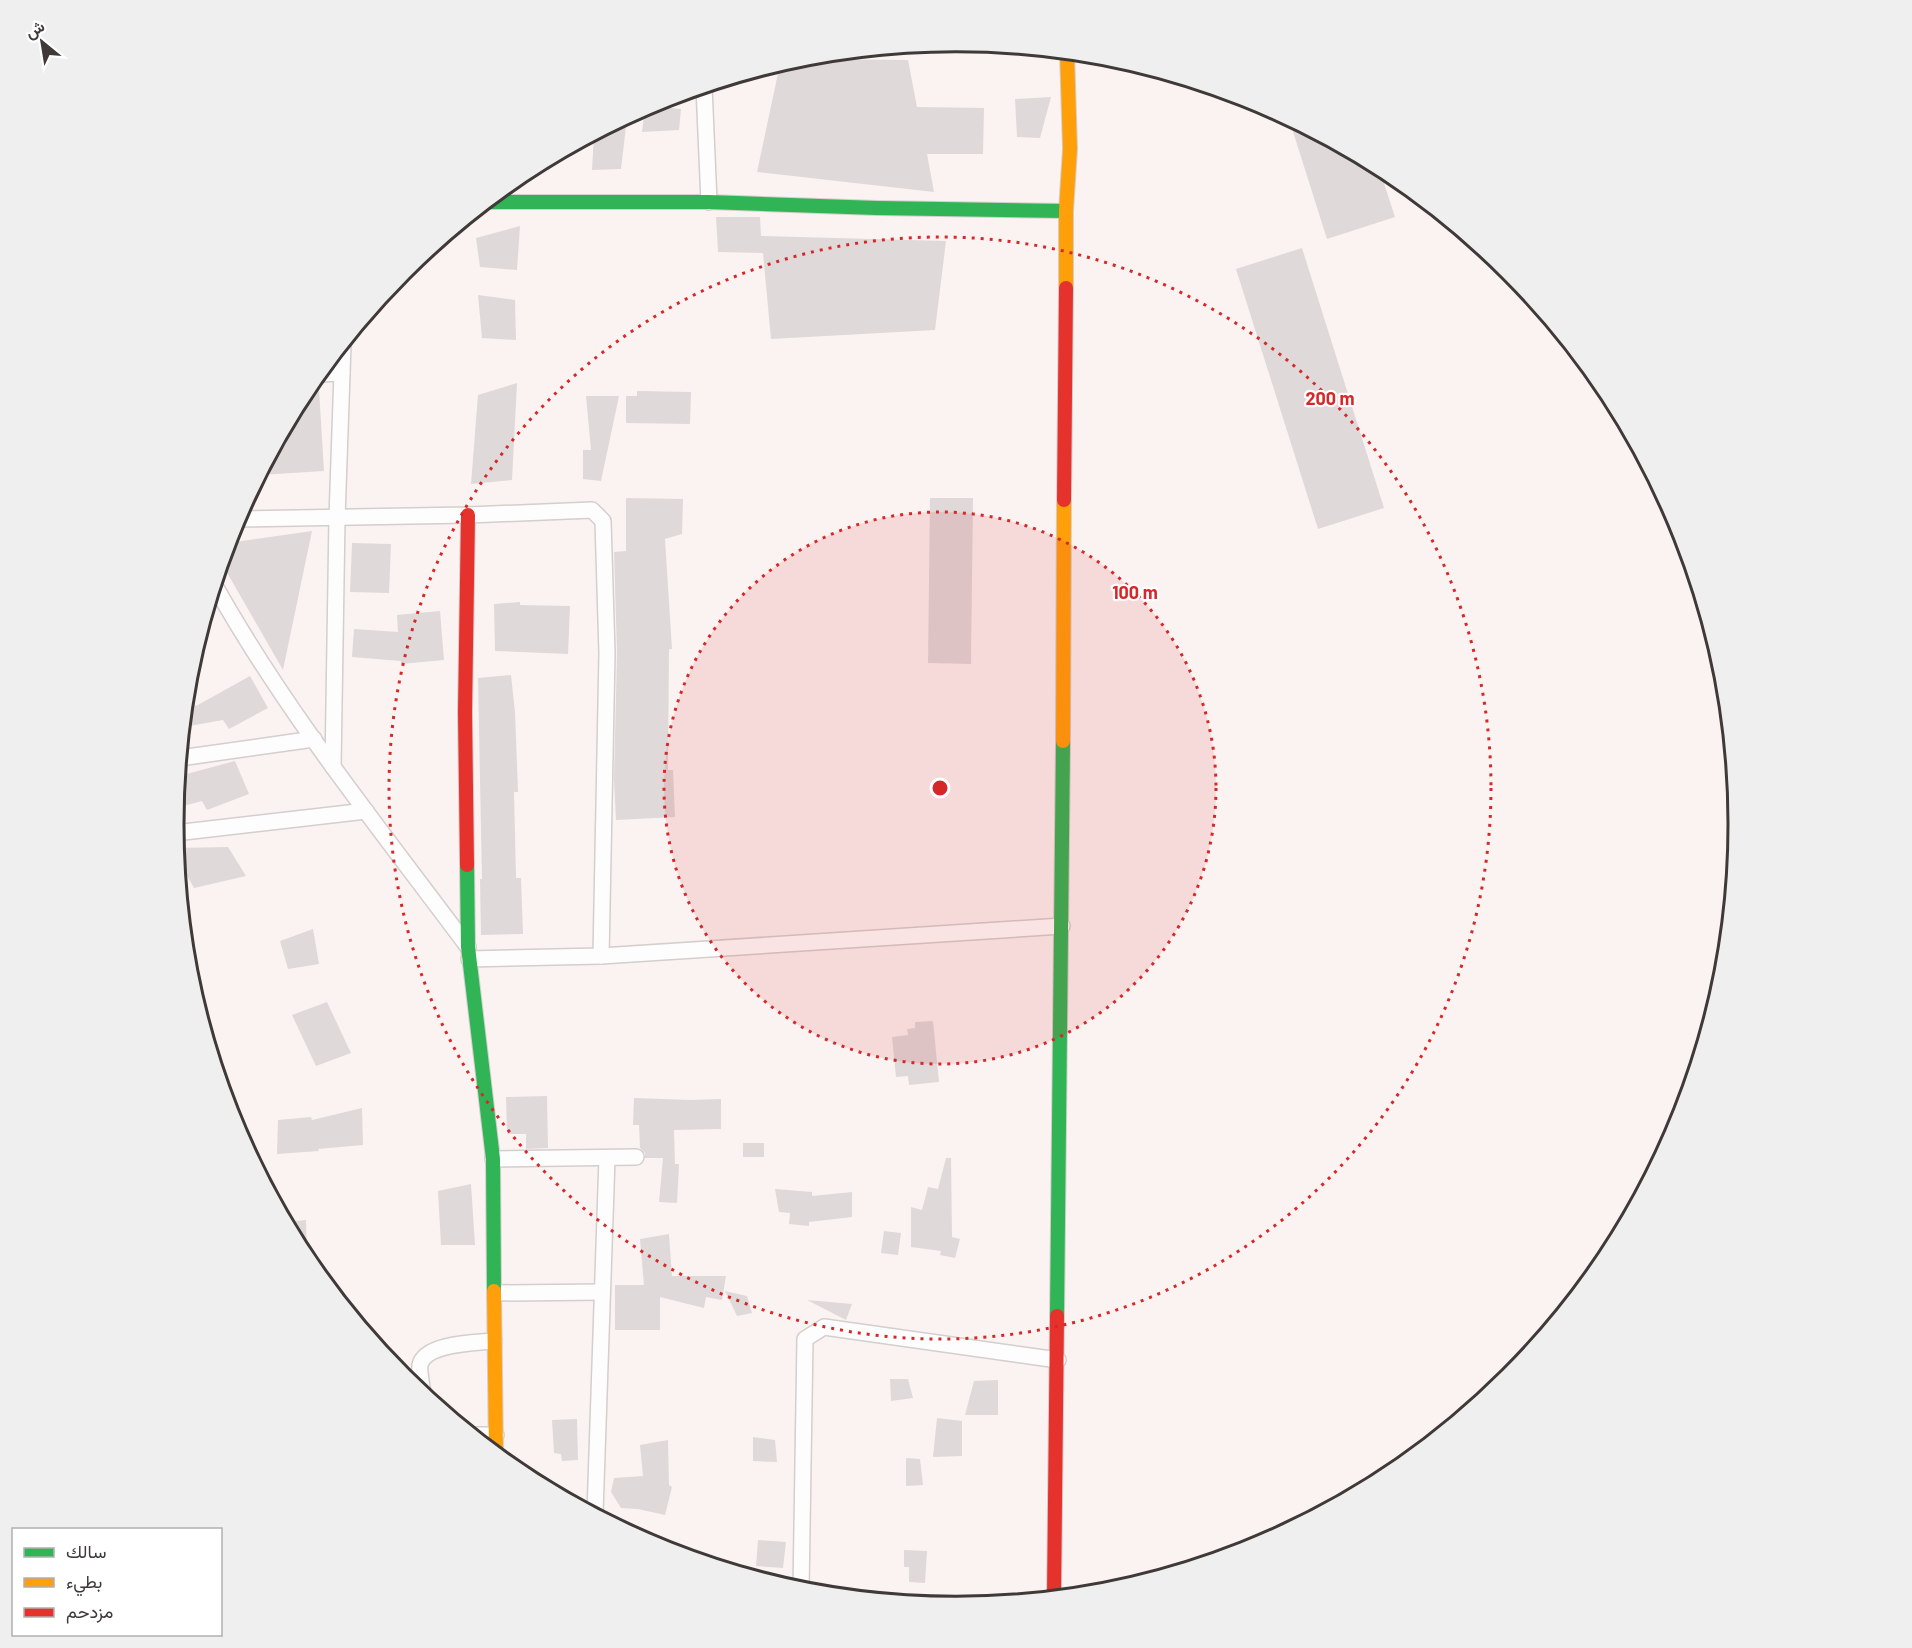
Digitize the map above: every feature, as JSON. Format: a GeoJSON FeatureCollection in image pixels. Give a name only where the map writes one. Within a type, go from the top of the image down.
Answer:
{"type":"FeatureCollection","features":[{"type":"Feature","properties":{"kind":"street"},"geometry":{"type":"LineString","coordinates":[[1054,1589],[1062,926],[1066,211],[1070,149],[1067,61]]}},
{"type":"Feature","properties":{"kind":"street"},"geometry":{"type":"LineString","coordinates":[[704,94],[709,202]]}},
{"type":"Feature","properties":{"kind":"street"},"geometry":{"type":"LineString","coordinates":[[500,202],[709,202],[1066,211]]}},
{"type":"Feature","properties":{"kind":"street"},"geometry":{"type":"LineString","coordinates":[[333,767],[337,518],[343,356]]}},
{"type":"Feature","properties":{"kind":"street"},"geometry":{"type":"LineString","coordinates":[[330,374],[342,373]]}},
{"type":"Feature","properties":{"kind":"street"},"geometry":{"type":"LineString","coordinates":[[248,519],[592,510],[597,513],[603,521],[607,653],[601,956]]}},
{"type":"Feature","properties":{"kind":"street"},"geometry":{"type":"LineString","coordinates":[[468,515],[465,712],[468,953],[493,1159],[496,1443]]}},
{"type":"Feature","properties":{"kind":"street"},"geometry":{"type":"LineString","coordinates":[[219,597],[333,767],[468,953]]}},
{"type":"Feature","properties":{"kind":"street"},"geometry":{"type":"LineString","coordinates":[[188,758],[314,739]]}},
{"type":"Feature","properties":{"kind":"street"},"geometry":{"type":"LineString","coordinates":[[184,832],[366,811]]}},
{"type":"Feature","properties":{"kind":"street"},"geometry":{"type":"LineString","coordinates":[[468,953],[601,956],[1062,926]]}},
{"type":"Feature","properties":{"kind":"street"},"geometry":{"type":"LineString","coordinates":[[493,1159],[636,1157]]}},
{"type":"Feature","properties":{"kind":"street"},"geometry":{"type":"LineString","coordinates":[[595,1505],[607,1158]]}},
{"type":"Feature","properties":{"kind":"street"},"geometry":{"type":"LineString","coordinates":[[495,1293],[602,1292]]}},
{"type":"Feature","properties":{"kind":"street"},"geometry":{"type":"LineString","coordinates":[[801,1580],[805,1339],[824,1327],[1058,1360]]}},
{"type":"Feature","properties":{"kind":"street"},"geometry":{"type":"LineString","coordinates":[[422,1381],[420,1366],[425,1356],[434,1349],[494,1341]]}},
{"type":"Feature","properties":{"kind":"street"},"geometry":{"type":"LineString","coordinates":[[485,1435],[496,1435]]}},
{"type":"Feature","properties":{"kind":"building"},"geometry":{"type":"Polygon","coordinates":[[[852,59],[908,60],[917,107],[984,108],[983,154],[927,154],[934,192],[757,172],[778,74],[852,59]]]}},
{"type":"Feature","properties":{"kind":"building"},"geometry":{"type":"Polygon","coordinates":[[[1051,97],[1040,138],[1017,137],[1015,99],[1051,97]]]}},
{"type":"Feature","properties":{"kind":"building"},"geometry":{"type":"Polygon","coordinates":[[[669,108],[681,109],[679,130],[642,132],[644,119],[669,108]]]}},
{"type":"Feature","properties":{"kind":"building"},"geometry":{"type":"Polygon","coordinates":[[[626,127],[621,169],[592,170],[594,143],[626,127]]]}},
{"type":"Feature","properties":{"kind":"building"},"geometry":{"type":"Polygon","coordinates":[[[1292,130],[1342,156],[1384,182],[1395,217],[1327,239],[1292,130]]]}},
{"type":"Feature","properties":{"kind":"building"},"geometry":{"type":"Polygon","coordinates":[[[716,217],[760,217],[761,236],[946,241],[935,330],[771,339],[763,253],[718,252],[716,217]]]}},
{"type":"Feature","properties":{"kind":"building"},"geometry":{"type":"Polygon","coordinates":[[[520,226],[517,270],[480,267],[476,238],[520,226]]]}},
{"type":"Feature","properties":{"kind":"building"},"geometry":{"type":"Polygon","coordinates":[[[1302,248],[1384,508],[1318,529],[1236,269],[1302,248]]]}},
{"type":"Feature","properties":{"kind":"building"},"geometry":{"type":"Polygon","coordinates":[[[478,295],[515,300],[516,340],[482,338],[478,295]]]}},
{"type":"Feature","properties":{"kind":"building"},"geometry":{"type":"Polygon","coordinates":[[[517,383],[512,480],[471,484],[478,395],[517,383]]]}},
{"type":"Feature","properties":{"kind":"building"},"geometry":{"type":"Polygon","coordinates":[[[319,389],[324,471],[269,474],[288,438],[319,389]]]}},
{"type":"Feature","properties":{"kind":"building"},"geometry":{"type":"Polygon","coordinates":[[[637,391],[691,392],[690,424],[626,423],[626,396],[637,396],[637,391]]]}},
{"type":"Feature","properties":{"kind":"building"},"geometry":{"type":"Polygon","coordinates":[[[586,396],[619,396],[601,481],[583,479],[583,450],[591,450],[586,396]]]}},
{"type":"Feature","properties":{"kind":"building"},"geometry":{"type":"Polygon","coordinates":[[[626,498],[683,499],[682,534],[665,539],[672,649],[669,649],[668,770],[673,770],[675,817],[616,820],[614,780],[617,653],[614,552],[626,551],[626,498]]]}},
{"type":"Feature","properties":{"kind":"building"},"geometry":{"type":"Polygon","coordinates":[[[930,498],[973,498],[971,664],[928,663],[930,498]]]}},
{"type":"Feature","properties":{"kind":"building"},"geometry":{"type":"Polygon","coordinates":[[[312,531],[283,670],[227,572],[238,542],[312,531]]]}},
{"type":"Feature","properties":{"kind":"building"},"geometry":{"type":"Polygon","coordinates":[[[352,543],[391,544],[389,593],[350,592],[352,543]]]}},
{"type":"Feature","properties":{"kind":"building"},"geometry":{"type":"Polygon","coordinates":[[[520,602],[520,605],[570,606],[568,654],[495,651],[494,604],[520,602]]]}},
{"type":"Feature","properties":{"kind":"building"},"geometry":{"type":"Polygon","coordinates":[[[440,611],[444,660],[401,664],[401,661],[352,657],[354,629],[398,632],[397,615],[440,611]]]}},
{"type":"Feature","properties":{"kind":"building"},"geometry":{"type":"Polygon","coordinates":[[[511,675],[518,792],[514,792],[516,878],[521,878],[523,934],[481,935],[478,678],[511,675]]]}},
{"type":"Feature","properties":{"kind":"building"},"geometry":{"type":"Polygon","coordinates":[[[250,676],[268,708],[229,729],[223,720],[191,726],[194,703],[196,706],[250,676]]]}},
{"type":"Feature","properties":{"kind":"building"},"geometry":{"type":"Polygon","coordinates":[[[235,761],[249,794],[207,810],[202,801],[185,806],[186,774],[235,761]]]}},
{"type":"Feature","properties":{"kind":"building"},"geometry":{"type":"Polygon","coordinates":[[[228,847],[246,876],[194,888],[186,874],[185,848],[228,847]]]}},
{"type":"Feature","properties":{"kind":"building"},"geometry":{"type":"Polygon","coordinates":[[[313,929],[319,964],[288,969],[280,941],[313,929]]]}},
{"type":"Feature","properties":{"kind":"building"},"geometry":{"type":"Polygon","coordinates":[[[327,1002],[351,1053],[316,1066],[292,1015],[327,1002]]]}},
{"type":"Feature","properties":{"kind":"building"},"geometry":{"type":"Polygon","coordinates":[[[933,1021],[939,1082],[909,1085],[908,1076],[896,1077],[892,1037],[908,1035],[907,1029],[915,1028],[915,1022],[933,1021]]]}},
{"type":"Feature","properties":{"kind":"building"},"geometry":{"type":"Polygon","coordinates":[[[547,1096],[548,1148],[526,1149],[526,1134],[507,1134],[506,1097],[547,1096]]]}},
{"type":"Feature","properties":{"kind":"building"},"geometry":{"type":"Polygon","coordinates":[[[634,1098],[721,1099],[721,1129],[674,1130],[675,1164],[679,1164],[677,1203],[659,1202],[663,1158],[645,1158],[645,1153],[640,1148],[639,1125],[633,1125],[634,1098]]]}},
{"type":"Feature","properties":{"kind":"building"},"geometry":{"type":"Polygon","coordinates":[[[362,1108],[363,1145],[277,1154],[278,1120],[311,1117],[312,1120],[362,1108]]]}},
{"type":"Feature","properties":{"kind":"building"},"geometry":{"type":"Polygon","coordinates":[[[743,1143],[764,1143],[764,1157],[743,1157],[743,1143]]]}},
{"type":"Feature","properties":{"kind":"building"},"geometry":{"type":"Polygon","coordinates":[[[946,1158],[951,1158],[952,1237],[960,1239],[955,1258],[940,1255],[941,1251],[911,1247],[911,1207],[922,1210],[928,1187],[938,1189],[946,1158]]]}},
{"type":"Feature","properties":{"kind":"building"},"geometry":{"type":"Polygon","coordinates":[[[471,1184],[475,1245],[441,1245],[438,1191],[471,1184]]]}},
{"type":"Feature","properties":{"kind":"building"},"geometry":{"type":"Polygon","coordinates":[[[775,1189],[812,1192],[812,1196],[852,1192],[852,1217],[809,1222],[809,1226],[789,1224],[790,1213],[779,1212],[775,1189]]]}},
{"type":"Feature","properties":{"kind":"building"},"geometry":{"type":"Polygon","coordinates":[[[306,1220],[306,1239],[295,1221],[306,1220]]]}},
{"type":"Feature","properties":{"kind":"building"},"geometry":{"type":"Polygon","coordinates":[[[884,1231],[901,1233],[898,1255],[881,1253],[884,1231]]]}},
{"type":"Feature","properties":{"kind":"building"},"geometry":{"type":"Polygon","coordinates":[[[669,1234],[672,1276],[726,1276],[722,1300],[706,1297],[704,1308],[660,1297],[660,1330],[615,1330],[615,1285],[644,1285],[640,1239],[669,1234]]]}},
{"type":"Feature","properties":{"kind":"building"},"geometry":{"type":"Polygon","coordinates":[[[725,1291],[747,1296],[752,1313],[737,1316],[725,1291]]]}},
{"type":"Feature","properties":{"kind":"building"},"geometry":{"type":"Polygon","coordinates":[[[807,1300],[852,1304],[846,1320],[807,1300]]]}},
{"type":"Feature","properties":{"kind":"building"},"geometry":{"type":"Polygon","coordinates":[[[890,1379],[908,1379],[913,1398],[891,1401],[890,1379]]]}},
{"type":"Feature","properties":{"kind":"building"},"geometry":{"type":"Polygon","coordinates":[[[998,1380],[998,1415],[965,1415],[974,1381],[998,1380]]]}},
{"type":"Feature","properties":{"kind":"building"},"geometry":{"type":"Polygon","coordinates":[[[937,1418],[962,1421],[962,1456],[933,1457],[937,1418]]]}},
{"type":"Feature","properties":{"kind":"building"},"geometry":{"type":"Polygon","coordinates":[[[577,1419],[578,1460],[562,1461],[561,1454],[554,1453],[552,1420],[577,1419]]]}},
{"type":"Feature","properties":{"kind":"building"},"geometry":{"type":"Polygon","coordinates":[[[753,1437],[775,1440],[777,1462],[753,1461],[753,1437]]]}},
{"type":"Feature","properties":{"kind":"building"},"geometry":{"type":"Polygon","coordinates":[[[668,1440],[669,1485],[672,1487],[665,1515],[621,1508],[611,1492],[614,1478],[643,1476],[640,1445],[668,1440]]]}},
{"type":"Feature","properties":{"kind":"building"},"geometry":{"type":"Polygon","coordinates":[[[906,1458],[920,1459],[923,1485],[906,1486],[906,1458]]]}},
{"type":"Feature","properties":{"kind":"building"},"geometry":{"type":"Polygon","coordinates":[[[758,1540],[786,1542],[783,1568],[756,1566],[758,1540]]]}},
{"type":"Feature","properties":{"kind":"building"},"geometry":{"type":"Polygon","coordinates":[[[904,1550],[927,1551],[925,1583],[909,1582],[909,1567],[904,1567],[904,1550]]]}},
{"type":"Feature","properties":{"kind":"traffic: fast"},"geometry":{"type":"LineString","coordinates":[[500,202],[709,202],[1066,211]]}},
{"type":"Feature","properties":{"kind":"traffic: fast"},"geometry":{"type":"LineString","coordinates":[[1057,1316],[1063,741]]}},
{"type":"Feature","properties":{"kind":"traffic: fast"},"geometry":{"type":"LineString","coordinates":[[467,865],[468,947],[493,1159],[494,1291]]}},
{"type":"Feature","properties":{"kind":"traffic: slow"},"geometry":{"type":"LineString","coordinates":[[1066,288],[1066,211],[1070,149],[1067,61]]}},
{"type":"Feature","properties":{"kind":"traffic: slow"},"geometry":{"type":"LineString","coordinates":[[1063,741],[1064,500]]}},
{"type":"Feature","properties":{"kind":"traffic: slow"},"geometry":{"type":"LineString","coordinates":[[494,1291],[496,1443]]}},
{"type":"Feature","properties":{"kind":"traffic: jam"},"geometry":{"type":"LineString","coordinates":[[1064,500],[1066,288]]}},
{"type":"Feature","properties":{"kind":"traffic: jam"},"geometry":{"type":"LineString","coordinates":[[467,865],[465,712],[468,515]]}},
{"type":"Feature","properties":{"kind":"traffic: jam"},"geometry":{"type":"LineString","coordinates":[[1054,1589],[1057,1316]]}}]}
